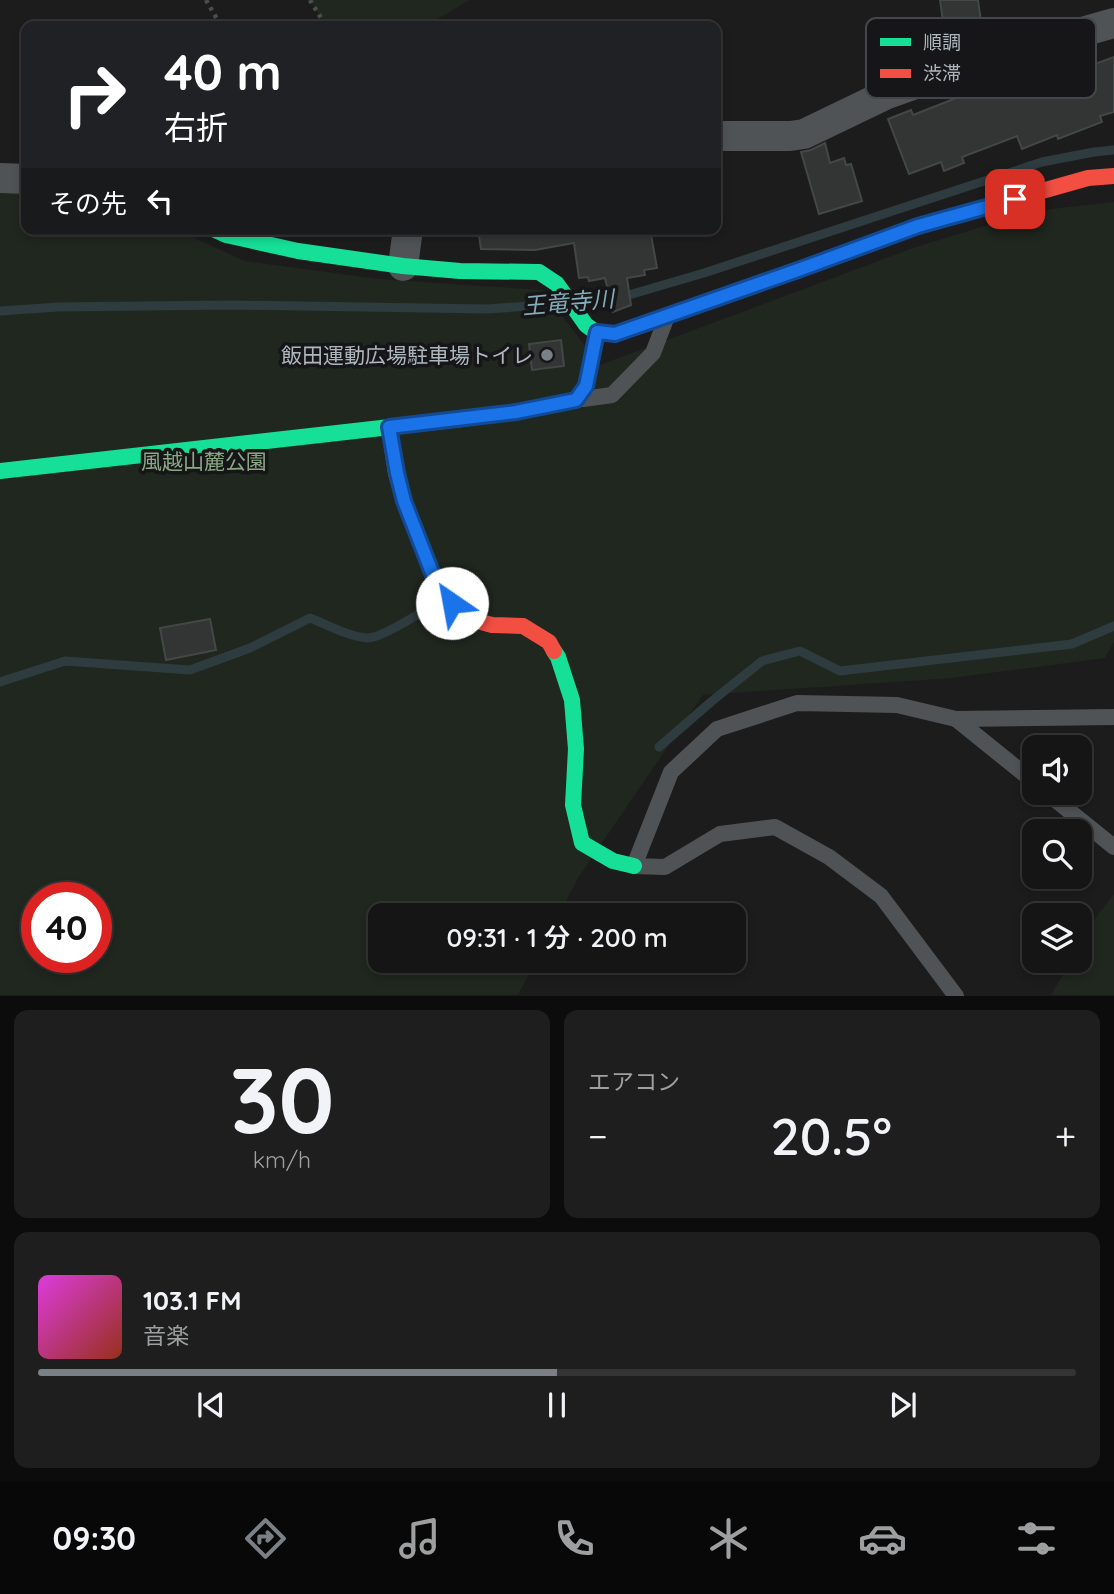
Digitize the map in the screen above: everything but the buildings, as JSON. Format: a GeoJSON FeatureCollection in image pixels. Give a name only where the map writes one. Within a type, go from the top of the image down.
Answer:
{"type":"FeatureCollection","features":[{"type":"Feature","properties":{"kind":"street"},"geometry":{"type":"LineString","coordinates":[[1096,28],[1114,23]]}},
{"type":"Feature","properties":{"kind":"street"},"geometry":{"type":"LineString","coordinates":[[721,136],[804,134],[880,98]]}},
{"type":"Feature","properties":{"kind":"street"},"geometry":{"type":"LineString","coordinates":[[226,235],[299,240],[403,266],[460,271],[539,272],[557,284],[592,329],[615,334],[918,226],[1088,178],[1114,176]]}},
{"type":"Feature","properties":{"kind":"street"},"geometry":{"type":"LineString","coordinates":[[0,178],[21,178]]}},
{"type":"Feature","properties":{"kind":"street"},"geometry":{"type":"LineString","coordinates":[[403,266],[407,235]]}},
{"type":"Feature","properties":{"kind":"street"},"geometry":{"type":"LineString","coordinates":[[0,471],[516,412],[576,400],[586,386],[592,329]]}},
{"type":"Feature","properties":{"kind":"street"},"geometry":{"type":"LineString","coordinates":[[389,427],[404,501],[433,575],[452,603],[466,618],[492,625],[523,626],[549,642],[558,657],[572,700],[576,749],[573,804],[582,843],[612,861],[634,866]]}},
{"type":"Feature","properties":{"kind":"lane"},"geometry":{"type":"LineString","coordinates":[[576,400],[612,395],[653,353],[666,316]]}},
{"type":"Feature","properties":{"kind":"lane"},"geometry":{"type":"LineString","coordinates":[[956,996],[881,896],[829,857],[775,827],[720,834],[665,867],[634,866],[671,772],[717,729],[797,703],[897,705],[956,719],[1114,718]]}},
{"type":"Feature","properties":{"kind":"lane"},"geometry":{"type":"LineString","coordinates":[[956,719],[1022,772]]}},
{"type":"Feature","properties":{"kind":"lane"},"geometry":{"type":"LineString","coordinates":[[1062,805],[1114,847]]}},
{"type":"Feature","properties":{"kind":"path"},"geometry":{"type":"LineString","coordinates":[[206,0],[218,21]]}},
{"type":"Feature","properties":{"kind":"path"},"geometry":{"type":"LineString","coordinates":[[310,0],[323,21]]}},
{"type":"Feature","properties":{"kind":"green space"},"geometry":{"type":"Polygon","coordinates":[[[310,0],[470,0],[434,21],[322,21],[310,0]]]}},
{"type":"Feature","properties":{"kind":"green space","name":"風越山麓公園"},"geometry":{"type":"Polygon","coordinates":[[[21,190],[21,235],[187,235],[245,261],[379,279],[542,290],[600,365],[913,248],[1033,211],[1114,202],[1114,642],[1105,658],[952,678],[703,695],[578,878],[565,903],[368,903],[368,973],[530,973],[518,995],[0,995],[0,191],[21,190]]]}},
{"type":"Feature","properties":{"kind":"green space"},"geometry":{"type":"Polygon","coordinates":[[[1114,894],[1114,995],[1051,995],[1064,973],[1092,973],[1092,925],[1114,894]]]}},
{"type":"Feature","properties":{"kind":"waterway","name":"王竜寺川"},"geometry":{"type":"LineString","coordinates":[[582,301],[622,297],[704,273],[1042,162],[1114,150]]}},
{"type":"Feature","properties":{"kind":"waterway","name":"王竜寺川"},"geometry":{"type":"LineString","coordinates":[[0,311],[58,307],[232,305],[487,309],[558,304]]}},
{"type":"Feature","properties":{"kind":"waterway"},"geometry":{"type":"LineString","coordinates":[[0,682],[65,661],[190,670],[250,648],[310,618],[345,633],[367,638],[391,630],[435,604]]}},
{"type":"Feature","properties":{"kind":"waterway"},"geometry":{"type":"LineString","coordinates":[[659,747],[762,661],[800,651],[840,671],[1072,644],[1114,626]]}},
{"type":"Feature","properties":{"kind":"traffic: fast"},"geometry":{"type":"LineString","coordinates":[[226,235],[298,251],[403,266],[460,271],[539,272],[557,284],[586,325],[597,333],[615,334],[814,264]]}},
{"type":"Feature","properties":{"kind":"traffic: fast"},"geometry":{"type":"LineString","coordinates":[[0,471],[461,419],[576,400],[586,386],[597,333]]}},
{"type":"Feature","properties":{"kind":"traffic: fast"},"geometry":{"type":"LineString","coordinates":[[554,651],[572,700],[576,749],[573,805],[582,843],[613,861],[634,866]]}},
{"type":"Feature","properties":{"kind":"traffic: jam"},"geometry":{"type":"LineString","coordinates":[[814,264],[918,226],[1088,178],[1114,176]]}},
{"type":"Feature","properties":{"kind":"traffic: jam"},"geometry":{"type":"LineString","coordinates":[[389,427],[396,473],[404,501],[433,575],[452,603],[466,618],[492,625],[523,626],[549,642],[554,651]]}},
{"type":"Feature","properties":{"kind":"place","name":"飯田運動広場駐車場トイレ"},"geometry":{"type":"Point","coordinates":[547,355]}},
{"type":"Feature","properties":{"kind":"route"},"geometry":{"type":"LineString","coordinates":[[452,603],[433,575],[404,501],[389,427],[516,412],[576,400],[586,386],[597,332],[615,334],[918,226],[1015,199]]}}]}
